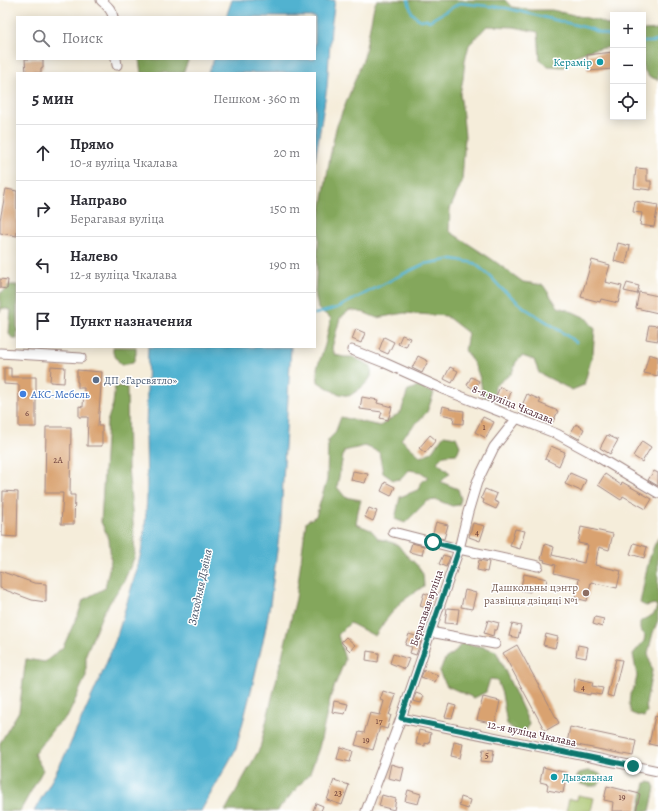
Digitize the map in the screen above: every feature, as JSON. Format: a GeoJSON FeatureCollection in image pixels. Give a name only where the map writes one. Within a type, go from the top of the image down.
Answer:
{"type":"FeatureCollection","features":[{"type":"Feature","properties":{"kind":"street"},"geometry":{"type":"LineString","coordinates":[[101,0],[108,6],[113,16]]}},
{"type":"Feature","properties":{"kind":"street","name":"8-я вуліца Чкалава"},"geometry":{"type":"LineString","coordinates":[[352,350],[445,390],[557,434],[582,447],[658,493]]}},
{"type":"Feature","properties":{"kind":"street"},"geometry":{"type":"LineString","coordinates":[[0,353],[81,358]]}},
{"type":"Feature","properties":{"kind":"street","name":"Берагавая вуліца"},"geometry":{"type":"LineString","coordinates":[[366,811],[401,718],[459,549],[477,482],[494,447],[517,418]]}},
{"type":"Feature","properties":{"kind":"street"},"geometry":{"type":"LineString","coordinates":[[393,532],[459,549],[538,566]]}},
{"type":"Feature","properties":{"kind":"street"},"geometry":{"type":"LineString","coordinates":[[430,632],[495,644]]}},
{"type":"Feature","properties":{"kind":"street","name":"12-я вуліца Чкалава"},"geometry":{"type":"LineString","coordinates":[[401,718],[658,771]]}},
{"type":"Feature","properties":{"kind":"green space"},"geometry":{"type":"Polygon","coordinates":[[[377,0],[505,0],[512,7],[531,10],[552,10],[600,21],[610,26],[610,47],[594,49],[577,55],[564,67],[548,66],[540,60],[538,32],[514,27],[487,26],[469,45],[465,60],[460,94],[465,136],[462,182],[450,209],[449,231],[523,282],[543,285],[558,307],[586,318],[595,329],[593,353],[584,385],[572,390],[539,373],[534,360],[522,356],[516,362],[512,373],[495,386],[494,401],[488,401],[482,395],[478,372],[465,351],[468,333],[446,316],[404,313],[377,318],[365,313],[350,310],[340,318],[332,348],[335,355],[353,357],[371,366],[371,376],[365,385],[349,396],[336,393],[318,382],[317,368],[325,345],[331,318],[318,309],[316,298],[320,216],[336,128],[364,57],[374,6],[377,0]]]}},
{"type":"Feature","properties":{"kind":"green space"},"geometry":{"type":"Polygon","coordinates":[[[658,29],[658,80],[648,76],[646,73],[646,30],[658,29]]]}},
{"type":"Feature","properties":{"kind":"green space"},"geometry":{"type":"Polygon","coordinates":[[[139,60],[188,61],[183,72],[141,72],[139,60]]]}},
{"type":"Feature","properties":{"kind":"green space"},"geometry":{"type":"Polygon","coordinates":[[[9,285],[16,285],[16,339],[13,339],[9,334],[11,310],[2,308],[0,312],[0,293],[9,285]]]}},
{"type":"Feature","properties":{"kind":"green space"},"geometry":{"type":"Polygon","coordinates":[[[113,348],[136,348],[133,363],[121,365],[113,353],[113,348]]]}},
{"type":"Feature","properties":{"kind":"green space"},"geometry":{"type":"Polygon","coordinates":[[[115,386],[127,387],[128,467],[135,556],[124,581],[103,613],[86,654],[86,676],[68,716],[54,728],[34,754],[43,770],[20,811],[0,811],[0,743],[19,711],[26,659],[45,662],[63,647],[83,600],[105,588],[111,560],[109,539],[101,522],[107,422],[113,404],[115,386]]]}},
{"type":"Feature","properties":{"kind":"green space"},"geometry":{"type":"Polygon","coordinates":[[[418,387],[434,393],[427,412],[401,439],[421,457],[431,452],[444,435],[456,437],[460,446],[457,454],[444,455],[437,462],[450,473],[441,482],[458,489],[461,499],[459,505],[452,506],[437,500],[427,501],[405,523],[395,519],[400,497],[420,489],[420,483],[428,477],[421,472],[409,470],[401,479],[393,480],[383,473],[379,452],[365,446],[344,451],[337,487],[345,497],[361,500],[356,524],[371,530],[379,539],[398,545],[416,564],[423,574],[424,586],[401,602],[375,636],[350,623],[338,635],[345,660],[331,695],[319,748],[310,773],[277,811],[225,811],[260,748],[296,598],[306,522],[316,516],[327,480],[328,440],[335,433],[341,417],[380,426],[401,412],[408,390],[418,387]]]}},
{"type":"Feature","properties":{"kind":"green space"},"geometry":{"type":"Polygon","coordinates":[[[658,538],[658,620],[648,653],[652,671],[646,704],[647,712],[644,717],[631,713],[629,705],[630,694],[635,685],[637,676],[633,654],[644,641],[645,635],[640,630],[640,622],[654,614],[657,607],[655,604],[646,606],[640,603],[651,553],[658,538]]]}},
{"type":"Feature","properties":{"kind":"green space"},"geometry":{"type":"Polygon","coordinates":[[[462,643],[496,651],[529,723],[527,729],[518,733],[507,724],[502,694],[497,680],[490,679],[486,692],[474,698],[447,686],[439,672],[446,658],[453,654],[462,643]]]}},
{"type":"Feature","properties":{"kind":"green space"},"geometry":{"type":"Polygon","coordinates":[[[587,771],[600,774],[602,780],[600,783],[595,786],[591,786],[578,783],[576,779],[579,773],[587,771]]]}},
{"type":"Feature","properties":{"kind":"green space"},"geometry":{"type":"Polygon","coordinates":[[[645,783],[653,783],[655,788],[650,811],[639,811],[645,783]]]}},
{"type":"Feature","properties":{"kind":"green space"},"geometry":{"type":"Polygon","coordinates":[[[578,795],[594,798],[591,811],[566,811],[569,799],[577,800],[578,795]]]}},
{"type":"Feature","properties":{"kind":"water"},"geometry":{"type":"Polygon","coordinates":[[[232,0],[335,0],[331,28],[327,87],[316,155],[316,72],[208,72],[214,60],[316,60],[316,16],[226,16],[232,0]]]}},
{"type":"Feature","properties":{"kind":"water","name":"Заходняя Дзвіна"},"geometry":{"type":"Polygon","coordinates":[[[148,348],[291,348],[281,521],[270,604],[264,637],[236,749],[201,811],[34,811],[68,749],[104,669],[117,636],[137,569],[142,548],[147,497],[146,434],[148,348]]]}},
{"type":"Feature","properties":{"kind":"building","name":"Керамір"},"geometry":{"type":"Polygon","coordinates":[[[610,52],[610,69],[588,71],[587,55],[610,52]]]}},
{"type":"Feature","properties":{"kind":"building"},"geometry":{"type":"Polygon","coordinates":[[[25,60],[43,60],[43,68],[41,69],[41,72],[26,72],[25,60]]]}},
{"type":"Feature","properties":{"kind":"building"},"geometry":{"type":"Polygon","coordinates":[[[636,168],[647,169],[647,181],[651,181],[651,190],[634,188],[636,168]]]}},
{"type":"Feature","properties":{"kind":"building"},"geometry":{"type":"Polygon","coordinates":[[[6,189],[16,191],[16,236],[0,233],[0,220],[6,189]]]}},
{"type":"Feature","properties":{"kind":"building"},"geometry":{"type":"Polygon","coordinates":[[[635,201],[658,205],[654,227],[640,225],[642,213],[633,212],[635,201]]]}},
{"type":"Feature","properties":{"kind":"building"},"geometry":{"type":"Polygon","coordinates":[[[618,243],[630,246],[626,264],[614,261],[618,243]]]}},
{"type":"Feature","properties":{"kind":"building"},"geometry":{"type":"Polygon","coordinates":[[[592,260],[610,265],[605,282],[622,286],[618,303],[601,299],[600,302],[581,297],[592,260]]]}},
{"type":"Feature","properties":{"kind":"building"},"geometry":{"type":"Polygon","coordinates":[[[0,279],[8,280],[7,289],[0,288],[0,279]]]}},
{"type":"Feature","properties":{"kind":"building"},"geometry":{"type":"Polygon","coordinates":[[[627,283],[639,286],[637,294],[624,291],[627,283]]]}},
{"type":"Feature","properties":{"kind":"building"},"geometry":{"type":"Polygon","coordinates":[[[639,292],[658,296],[658,313],[636,308],[639,292]]]}},
{"type":"Feature","properties":{"kind":"building"},"geometry":{"type":"Polygon","coordinates":[[[649,325],[658,326],[658,341],[646,339],[649,325]]]}},
{"type":"Feature","properties":{"kind":"building"},"geometry":{"type":"Polygon","coordinates":[[[356,329],[365,333],[361,343],[352,339],[356,329]]]}},
{"type":"Feature","properties":{"kind":"building"},"geometry":{"type":"Polygon","coordinates":[[[402,335],[410,338],[406,347],[398,344],[402,335]]]}},
{"type":"Feature","properties":{"kind":"building"},"geometry":{"type":"Polygon","coordinates":[[[384,337],[394,342],[388,354],[379,350],[384,337]]]}},
{"type":"Feature","properties":{"kind":"building"},"geometry":{"type":"Polygon","coordinates":[[[649,354],[658,357],[658,376],[644,373],[649,354]]]}},
{"type":"Feature","properties":{"kind":"building"},"geometry":{"type":"Polygon","coordinates":[[[418,356],[428,361],[422,373],[412,368],[418,356]]]}},
{"type":"Feature","properties":{"kind":"building"},"geometry":{"type":"Polygon","coordinates":[[[51,366],[65,367],[64,383],[50,382],[51,366]]]}},
{"type":"Feature","properties":{"kind":"building"},"geometry":{"type":"Polygon","coordinates":[[[450,367],[458,371],[452,383],[444,379],[450,367]]]}},
{"type":"Feature","properties":{"kind":"building"},"geometry":{"type":"Polygon","coordinates":[[[4,368],[11,368],[11,377],[36,377],[36,427],[19,427],[19,385],[4,384],[4,368]]]}},
{"type":"Feature","properties":{"kind":"building"},"geometry":{"type":"Polygon","coordinates":[[[77,370],[102,372],[98,426],[102,426],[102,446],[87,446],[88,417],[79,417],[79,406],[83,407],[84,388],[78,388],[77,370]]]}},
{"type":"Feature","properties":{"kind":"building"},"geometry":{"type":"Polygon","coordinates":[[[471,377],[479,381],[475,390],[467,385],[471,377]]]}},
{"type":"Feature","properties":{"kind":"building"},"geometry":{"type":"Polygon","coordinates":[[[500,387],[511,392],[507,403],[495,398],[500,387]]]}},
{"type":"Feature","properties":{"kind":"building"},"geometry":{"type":"Polygon","coordinates":[[[527,394],[541,400],[539,403],[558,411],[552,424],[520,410],[527,394]]]}},
{"type":"Feature","properties":{"kind":"building"},"geometry":{"type":"Polygon","coordinates":[[[362,397],[378,400],[377,403],[392,407],[388,420],[380,418],[382,412],[360,409],[362,397]]]}},
{"type":"Feature","properties":{"kind":"building"},"geometry":{"type":"Polygon","coordinates":[[[443,406],[450,408],[449,409],[464,411],[463,424],[453,423],[454,417],[441,414],[443,406]]]}},
{"type":"Feature","properties":{"kind":"building"},"geometry":{"type":"Polygon","coordinates":[[[483,417],[494,422],[486,438],[475,432],[483,417]]]}},
{"type":"Feature","properties":{"kind":"building"},"geometry":{"type":"Polygon","coordinates":[[[576,424],[584,429],[579,439],[570,434],[576,424]]]}},
{"type":"Feature","properties":{"kind":"building"},"geometry":{"type":"Polygon","coordinates":[[[46,427],[71,427],[70,495],[75,495],[74,524],[61,524],[63,493],[45,493],[46,427]]]}},
{"type":"Feature","properties":{"kind":"building"},"geometry":{"type":"Polygon","coordinates":[[[430,435],[436,440],[425,453],[419,448],[430,435]]]}},
{"type":"Feature","properties":{"kind":"building"},"geometry":{"type":"Polygon","coordinates":[[[607,435],[618,440],[610,454],[600,448],[607,435]]]}},
{"type":"Feature","properties":{"kind":"building"},"geometry":{"type":"Polygon","coordinates":[[[642,441],[651,447],[642,462],[633,456],[642,441]]]}},
{"type":"Feature","properties":{"kind":"building"},"geometry":{"type":"Polygon","coordinates":[[[551,446],[565,452],[559,466],[545,459],[551,446]]]}},
{"type":"Feature","properties":{"kind":"building"},"geometry":{"type":"Polygon","coordinates":[[[353,471],[368,474],[365,483],[351,480],[353,471]]]}},
{"type":"Feature","properties":{"kind":"building"},"geometry":{"type":"Polygon","coordinates":[[[654,471],[658,473],[658,486],[648,480],[654,471]]]}},
{"type":"Feature","properties":{"kind":"building"},"geometry":{"type":"Polygon","coordinates":[[[570,473],[586,480],[581,491],[565,484],[570,473]]]}},
{"type":"Feature","properties":{"kind":"building"},"geometry":{"type":"Polygon","coordinates":[[[605,474],[621,485],[622,482],[652,499],[646,509],[623,496],[621,500],[598,485],[605,474]]]}},
{"type":"Feature","properties":{"kind":"building"},"geometry":{"type":"Polygon","coordinates":[[[385,482],[395,487],[391,496],[381,491],[385,482]]]}},
{"type":"Feature","properties":{"kind":"building"},"geometry":{"type":"Polygon","coordinates":[[[485,489],[497,494],[494,501],[499,503],[496,509],[483,503],[484,500],[481,498],[485,489]]]}},
{"type":"Feature","properties":{"kind":"building"},"geometry":{"type":"Polygon","coordinates":[[[3,491],[18,492],[17,537],[2,536],[3,491]]]}},
{"type":"Feature","properties":{"kind":"building"},"geometry":{"type":"Polygon","coordinates":[[[369,508],[377,511],[373,521],[365,517],[369,508]]]}},
{"type":"Feature","properties":{"kind":"building"},"geometry":{"type":"Polygon","coordinates":[[[436,522],[448,525],[444,539],[432,536],[436,522]]]}},
{"type":"Feature","properties":{"kind":"building"},"geometry":{"type":"Polygon","coordinates":[[[473,523],[485,526],[480,541],[469,537],[473,523]]]}},
{"type":"Feature","properties":{"kind":"building"},"geometry":{"type":"Polygon","coordinates":[[[581,527],[613,534],[609,550],[599,547],[595,565],[621,571],[617,588],[591,582],[587,601],[575,598],[579,579],[554,573],[556,565],[544,562],[545,560],[541,559],[545,544],[554,547],[552,555],[584,563],[588,545],[578,543],[581,527]]]}},
{"type":"Feature","properties":{"kind":"building"},"geometry":{"type":"Polygon","coordinates":[[[515,529],[525,531],[520,549],[510,546],[515,529]]]}},
{"type":"Feature","properties":{"kind":"building"},"geometry":{"type":"Polygon","coordinates":[[[412,543],[424,546],[422,555],[409,552],[412,543]]]}},
{"type":"Feature","properties":{"kind":"building"},"geometry":{"type":"Polygon","coordinates":[[[634,543],[647,547],[644,558],[630,554],[634,543]]]}},
{"type":"Feature","properties":{"kind":"building"},"geometry":{"type":"Polygon","coordinates":[[[443,555],[450,557],[446,567],[439,564],[443,555]]]}},
{"type":"Feature","properties":{"kind":"building"},"geometry":{"type":"Polygon","coordinates":[[[479,560],[489,562],[487,572],[477,570],[479,560]]]}},
{"type":"Feature","properties":{"kind":"building"},"geometry":{"type":"Polygon","coordinates":[[[0,571],[34,583],[46,584],[46,602],[32,600],[0,588],[0,571]]]}},
{"type":"Feature","properties":{"kind":"building"},"geometry":{"type":"Polygon","coordinates":[[[524,574],[547,579],[545,588],[532,585],[530,592],[520,590],[524,574]]]}},
{"type":"Feature","properties":{"kind":"building"},"geometry":{"type":"Polygon","coordinates":[[[465,590],[476,593],[472,609],[461,607],[465,590]]]}},
{"type":"Feature","properties":{"kind":"building"},"geometry":{"type":"Polygon","coordinates":[[[424,593],[433,596],[429,609],[420,606],[424,593]]]}},
{"type":"Feature","properties":{"kind":"building"},"geometry":{"type":"Polygon","coordinates":[[[447,608],[459,609],[457,624],[445,623],[447,608]]]}},
{"type":"Feature","properties":{"kind":"building"},"geometry":{"type":"Polygon","coordinates":[[[595,617],[604,619],[602,627],[593,624],[595,617]]]}},
{"type":"Feature","properties":{"kind":"building"},"geometry":{"type":"Polygon","coordinates":[[[488,620],[499,623],[497,630],[494,630],[493,636],[484,633],[488,620]]]}},
{"type":"Feature","properties":{"kind":"building"},"geometry":{"type":"Polygon","coordinates":[[[512,624],[521,626],[518,638],[509,636],[512,624]]]}},
{"type":"Feature","properties":{"kind":"building"},"geometry":{"type":"Polygon","coordinates":[[[409,634],[422,638],[416,655],[410,653],[412,647],[405,645],[409,634]]]}},
{"type":"Feature","properties":{"kind":"building"},"geometry":{"type":"Polygon","coordinates":[[[546,634],[558,637],[555,648],[543,645],[546,634]]]}},
{"type":"Feature","properties":{"kind":"building"},"geometry":{"type":"Polygon","coordinates":[[[346,637],[355,645],[350,651],[341,642],[346,637]]]}},
{"type":"Feature","properties":{"kind":"building"},"geometry":{"type":"Polygon","coordinates":[[[517,645],[559,723],[545,731],[503,653],[517,645]]]}},
{"type":"Feature","properties":{"kind":"building"},"geometry":{"type":"Polygon","coordinates":[[[578,645],[588,647],[586,658],[576,656],[578,645]]]}},
{"type":"Feature","properties":{"kind":"building"},"geometry":{"type":"Polygon","coordinates":[[[367,651],[379,653],[378,662],[366,660],[367,651]]]}},
{"type":"Feature","properties":{"kind":"building"},"geometry":{"type":"Polygon","coordinates":[[[393,654],[409,659],[405,669],[390,663],[393,654]]]}},
{"type":"Feature","properties":{"kind":"building"},"geometry":{"type":"Polygon","coordinates":[[[616,659],[622,660],[613,697],[607,695],[616,659]]]}},
{"type":"Feature","properties":{"kind":"building"},"geometry":{"type":"Polygon","coordinates":[[[424,670],[438,675],[435,682],[421,677],[424,670]]]}},
{"type":"Feature","properties":{"kind":"building"},"geometry":{"type":"Polygon","coordinates":[[[575,678],[593,682],[592,686],[603,688],[601,695],[590,693],[590,695],[573,691],[575,678]]]}},
{"type":"Feature","properties":{"kind":"building"},"geometry":{"type":"Polygon","coordinates":[[[383,691],[396,695],[389,715],[391,715],[387,729],[380,727],[373,750],[355,745],[359,732],[364,733],[370,713],[380,715],[384,701],[380,700],[383,691]]]}},
{"type":"Feature","properties":{"kind":"building"},"geometry":{"type":"Polygon","coordinates":[[[416,693],[424,696],[421,703],[413,701],[416,693]]]}},
{"type":"Feature","properties":{"kind":"building"},"geometry":{"type":"Polygon","coordinates":[[[483,697],[500,701],[495,724],[477,720],[483,697]]]}},
{"type":"Feature","properties":{"kind":"building"},"geometry":{"type":"Polygon","coordinates":[[[334,701],[348,704],[345,714],[332,712],[334,701]]]}},
{"type":"Feature","properties":{"kind":"building"},"geometry":{"type":"Polygon","coordinates":[[[449,704],[456,706],[452,718],[445,717],[449,704]]]}},
{"type":"Feature","properties":{"kind":"building"},"geometry":{"type":"Polygon","coordinates":[[[655,716],[658,717],[658,746],[649,744],[655,716]]]}},
{"type":"Feature","properties":{"kind":"building"},"geometry":{"type":"Polygon","coordinates":[[[570,727],[636,741],[633,756],[567,743],[570,727]]]}},
{"type":"Feature","properties":{"kind":"building"},"geometry":{"type":"Polygon","coordinates":[[[419,730],[431,733],[429,744],[425,743],[425,746],[416,744],[419,730]]]}},
{"type":"Feature","properties":{"kind":"building"},"geometry":{"type":"Polygon","coordinates":[[[454,742],[463,744],[460,758],[451,756],[454,742]]]}},
{"type":"Feature","properties":{"kind":"building"},"geometry":{"type":"Polygon","coordinates":[[[340,747],[353,751],[350,762],[337,759],[340,747]]]}},
{"type":"Feature","properties":{"kind":"building"},"geometry":{"type":"Polygon","coordinates":[[[483,749],[494,750],[492,762],[481,761],[483,749]]]}},
{"type":"Feature","properties":{"kind":"building"},"geometry":{"type":"Polygon","coordinates":[[[391,764],[404,768],[401,781],[388,778],[391,764]]]}},
{"type":"Feature","properties":{"kind":"building","name":"Дызельная"},"geometry":{"type":"Polygon","coordinates":[[[543,767],[567,773],[563,793],[547,790],[548,784],[540,782],[543,767]]]}},
{"type":"Feature","properties":{"kind":"building"},"geometry":{"type":"Polygon","coordinates":[[[334,780],[349,785],[342,805],[327,800],[334,780]]]}},
{"type":"Feature","properties":{"kind":"building"},"geometry":{"type":"Polygon","coordinates":[[[607,786],[640,794],[636,811],[612,811],[613,802],[604,800],[607,786]]]}},
{"type":"Feature","properties":{"kind":"building"},"geometry":{"type":"Polygon","coordinates":[[[408,790],[421,794],[418,804],[405,801],[408,790]]]}},
{"type":"Feature","properties":{"kind":"building"},"geometry":{"type":"Polygon","coordinates":[[[382,795],[396,799],[394,810],[379,806],[382,795]]]}},
{"type":"Feature","properties":{"kind":"building"},"geometry":{"type":"Polygon","coordinates":[[[461,797],[470,800],[468,809],[459,806],[461,797]]]}},
{"type":"Feature","properties":{"kind":"building"},"geometry":{"type":"Polygon","coordinates":[[[316,803],[323,806],[321,811],[313,811],[316,803]]]}},
{"type":"Feature","properties":{"kind":"waterway"},"geometry":{"type":"LineString","coordinates":[[408,0],[412,13],[420,20],[427,19],[429,21],[460,3],[506,8],[588,28],[610,36]]}},
{"type":"Feature","properties":{"kind":"waterway"},"geometry":{"type":"LineString","coordinates":[[646,42],[654,42],[658,40]]}},
{"type":"Feature","properties":{"kind":"waterway"},"geometry":{"type":"LineString","coordinates":[[316,314],[337,308],[424,264],[453,259],[474,263],[526,309],[576,342]]}},
{"type":"Feature","properties":{"kind":"place","name":"Керамір"},"geometry":{"type":"Point","coordinates":[600,62]}},
{"type":"Feature","properties":{"kind":"place","name":"ДП «Гарсвятло»"},"geometry":{"type":"Point","coordinates":[96,380]}},
{"type":"Feature","properties":{"kind":"place","name":"АКС-Мебель"},"geometry":{"type":"Point","coordinates":[23,394]}},
{"type":"Feature","properties":{"kind":"place","name":"Дашкольны цэнтр развіцця дзіцяці №1"},"geometry":{"type":"Point","coordinates":[586,593]}},
{"type":"Feature","properties":{"kind":"place","name":"Дызельная"},"geometry":{"type":"Point","coordinates":[554,777]}},
{"type":"Feature","properties":{"kind":"route"},"geometry":{"type":"LineString","coordinates":[[433,542],[459,549],[401,718],[633,766]]}}]}
